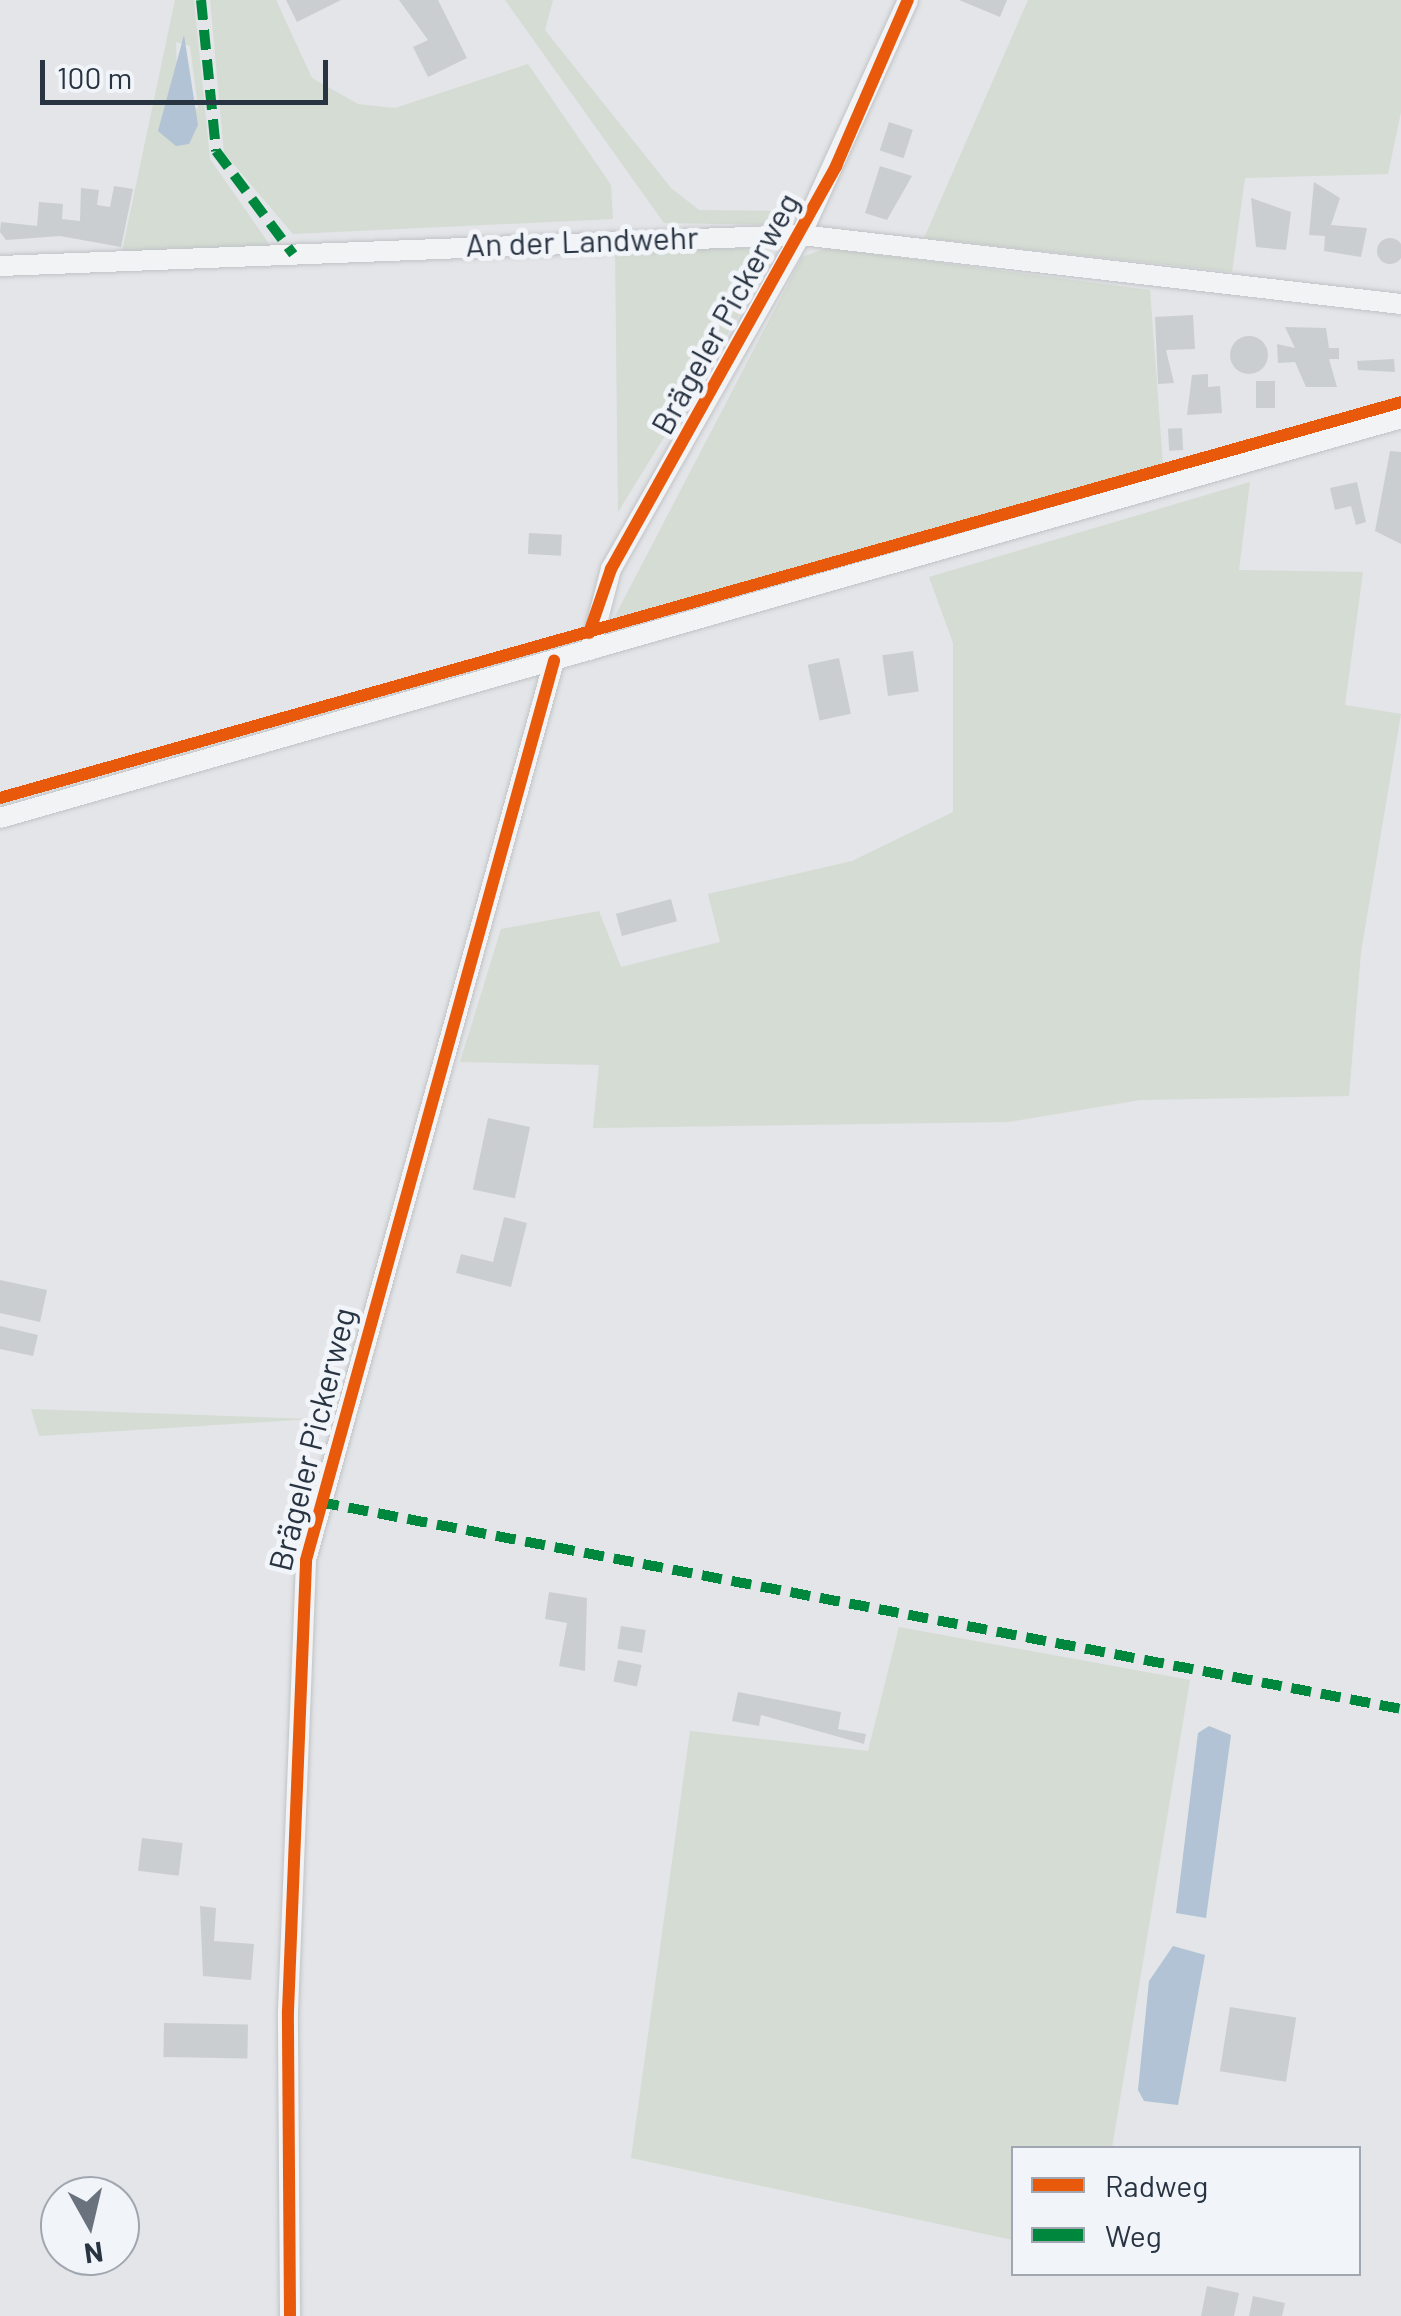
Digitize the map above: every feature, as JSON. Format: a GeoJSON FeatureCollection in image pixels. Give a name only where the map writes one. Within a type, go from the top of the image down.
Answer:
{"type":"FeatureCollection","features":[{"type":"Feature","properties":{"kind":"street","name":"Brägeler Pickerweg"},"geometry":{"type":"LineString","coordinates":[[590,650],[611,569],[801,234],[908,0]]}},
{"type":"Feature","properties":{"kind":"street","name":"An der Landwehr"},"geometry":{"type":"LineString","coordinates":[[0,266],[801,234],[1401,304]]}},
{"type":"Feature","properties":{"kind":"street"},"geometry":{"type":"LineString","coordinates":[[0,818],[1401,418]]}},
{"type":"Feature","properties":{"kind":"street","name":"Brägeler Pickerweg"},"geometry":{"type":"LineString","coordinates":[[290,2316],[288,2011],[306,1560],[554,660]]}},
{"type":"Feature","properties":{"kind":"shaded area"},"geometry":{"type":"Polygon","coordinates":[[[175,0],[194,0],[210,159],[272,248],[121,256],[175,0]],[[176,42],[177,76],[158,131],[198,108],[190,46],[176,42]]]}},
{"type":"Feature","properties":{"kind":"shaded area"},"geometry":{"type":"Polygon","coordinates":[[[210,0],[276,0],[312,78],[358,104],[395,108],[528,64],[611,185],[613,219],[293,234],[224,153],[210,0]]]}},
{"type":"Feature","properties":{"kind":"shaded area"},"geometry":{"type":"Polygon","coordinates":[[[505,0],[553,0],[545,30],[671,188],[699,210],[785,211],[772,225],[664,223],[505,0]]]}},
{"type":"Feature","properties":{"kind":"shaded area"},"geometry":{"type":"Polygon","coordinates":[[[1028,0],[1401,0],[1401,112],[1388,174],[1245,178],[1232,272],[924,238],[1028,0]]]}},
{"type":"Feature","properties":{"kind":"shaded area"},"geometry":{"type":"Polygon","coordinates":[[[615,248],[764,248],[770,265],[618,512],[615,248]]]}},
{"type":"Feature","properties":{"kind":"shaded area"},"geometry":{"type":"Polygon","coordinates":[[[827,248],[1150,290],[1163,465],[614,618],[802,257],[827,248]]]}},
{"type":"Feature","properties":{"kind":"shaded area"},"geometry":{"type":"Polygon","coordinates":[[[1250,482],[1239,570],[1363,572],[1345,705],[1401,714],[1361,952],[1349,1096],[1140,1100],[1008,1122],[593,1128],[599,1065],[460,1062],[501,929],[599,911],[621,967],[720,942],[708,894],[852,861],[953,812],[953,643],[929,577],[1250,482]]]}},
{"type":"Feature","properties":{"kind":"shaded area"},"geometry":{"type":"Polygon","coordinates":[[[31,1409],[313,1419],[39,1436],[31,1409]]]}},
{"type":"Feature","properties":{"kind":"shaded area"},"geometry":{"type":"Polygon","coordinates":[[[899,1627],[1190,1680],[1112,2146],[1011,2146],[1011,2240],[631,2158],[690,1731],[868,1751],[899,1627]]]}},
{"type":"Feature","properties":{"kind":"water"},"geometry":{"type":"Polygon","coordinates":[[[184,35],[198,125],[189,144],[176,146],[158,131],[184,35]]]}},
{"type":"Feature","properties":{"kind":"water"},"geometry":{"type":"Polygon","coordinates":[[[1209,1726],[1231,1735],[1206,1918],[1176,1913],[1198,1733],[1209,1726]]]}},
{"type":"Feature","properties":{"kind":"water"},"geometry":{"type":"Polygon","coordinates":[[[1173,1946],[1205,1955],[1178,2105],[1144,2101],[1138,2090],[1149,1981],[1173,1946]]]}},
{"type":"Feature","properties":{"kind":"building"},"geometry":{"type":"Polygon","coordinates":[[[286,0],[341,0],[297,22],[286,0]]]}},
{"type":"Feature","properties":{"kind":"building"},"geometry":{"type":"Polygon","coordinates":[[[399,0],[438,0],[467,58],[428,77],[413,47],[428,40],[399,0]]]}},
{"type":"Feature","properties":{"kind":"building"},"geometry":{"type":"Polygon","coordinates":[[[959,0],[1007,0],[1000,17],[959,0]]]}},
{"type":"Feature","properties":{"kind":"building"},"geometry":{"type":"Polygon","coordinates":[[[889,122],[913,130],[904,158],[880,151],[889,122]]]}},
{"type":"Feature","properties":{"kind":"building"},"geometry":{"type":"Polygon","coordinates":[[[880,166],[912,176],[887,220],[865,213],[880,166]]]}},
{"type":"Feature","properties":{"kind":"building"},"geometry":{"type":"Polygon","coordinates":[[[1314,182],[1340,198],[1331,225],[1367,228],[1361,257],[1324,251],[1325,236],[1309,235],[1314,182]]]}},
{"type":"Feature","properties":{"kind":"building"},"geometry":{"type":"Polygon","coordinates":[[[114,186],[133,189],[121,247],[60,236],[6,240],[0,232],[1,222],[37,226],[39,202],[63,204],[62,219],[80,221],[81,188],[99,190],[97,205],[110,207],[114,186]]]}},
{"type":"Feature","properties":{"kind":"building"},"geometry":{"type":"Polygon","coordinates":[[[1251,198],[1291,212],[1286,250],[1256,247],[1251,198]]]}},
{"type":"Feature","properties":{"kind":"building"},"geometry":{"type":"Polygon","coordinates":[[[1390,238],[1399,242],[1399,260],[1390,264],[1381,260],[1377,251],[1381,242],[1390,238]]]}},
{"type":"Feature","properties":{"kind":"building"},"geometry":{"type":"Polygon","coordinates":[[[1193,315],[1195,349],[1166,350],[1174,383],[1158,384],[1155,317],[1193,315]]]}},
{"type":"Feature","properties":{"kind":"building"},"geometry":{"type":"Polygon","coordinates":[[[1285,327],[1326,328],[1329,348],[1339,348],[1339,359],[1329,359],[1337,387],[1306,387],[1295,362],[1278,363],[1277,344],[1295,348],[1285,327]]]}},
{"type":"Feature","properties":{"kind":"building"},"geometry":{"type":"Polygon","coordinates":[[[1249,336],[1262,342],[1268,355],[1262,368],[1249,374],[1236,368],[1230,355],[1236,342],[1249,336]]]}},
{"type":"Feature","properties":{"kind":"building"},"geometry":{"type":"Polygon","coordinates":[[[1394,359],[1395,372],[1358,370],[1357,361],[1394,359]]]}},
{"type":"Feature","properties":{"kind":"building"},"geometry":{"type":"Polygon","coordinates":[[[1208,374],[1208,387],[1220,386],[1222,413],[1187,415],[1192,375],[1208,374]]]}},
{"type":"Feature","properties":{"kind":"building"},"geometry":{"type":"Polygon","coordinates":[[[1256,381],[1275,381],[1275,408],[1256,408],[1256,381]]]}},
{"type":"Feature","properties":{"kind":"building"},"geometry":{"type":"Polygon","coordinates":[[[1182,428],[1183,450],[1169,451],[1168,429],[1182,428]]]}},
{"type":"Feature","properties":{"kind":"building"},"geometry":{"type":"Polygon","coordinates":[[[1390,451],[1401,452],[1401,544],[1375,531],[1390,451]]]}},
{"type":"Feature","properties":{"kind":"building"},"geometry":{"type":"Polygon","coordinates":[[[1357,482],[1366,522],[1356,525],[1351,506],[1335,510],[1330,488],[1357,482]]]}},
{"type":"Feature","properties":{"kind":"building"},"geometry":{"type":"Polygon","coordinates":[[[529,533],[562,535],[561,556],[528,554],[529,533]]]}},
{"type":"Feature","properties":{"kind":"building"},"geometry":{"type":"Polygon","coordinates":[[[913,651],[919,692],[888,696],[882,655],[913,651]]]}},
{"type":"Feature","properties":{"kind":"building"},"geometry":{"type":"Polygon","coordinates":[[[839,658],[851,714],[820,720],[808,665],[839,658]]]}},
{"type":"Feature","properties":{"kind":"building"},"geometry":{"type":"Polygon","coordinates":[[[671,899],[677,921],[622,936],[616,914],[671,899]]]}},
{"type":"Feature","properties":{"kind":"building"},"geometry":{"type":"Polygon","coordinates":[[[488,1118],[530,1127],[515,1198],[473,1189],[488,1118]]]}},
{"type":"Feature","properties":{"kind":"building"},"geometry":{"type":"Polygon","coordinates":[[[504,1217],[527,1223],[511,1287],[456,1273],[461,1254],[493,1262],[504,1217]]]}},
{"type":"Feature","properties":{"kind":"building"},"geometry":{"type":"Polygon","coordinates":[[[0,1280],[47,1290],[40,1322],[0,1313],[0,1280]]]}},
{"type":"Feature","properties":{"kind":"building"},"geometry":{"type":"Polygon","coordinates":[[[0,1326],[38,1335],[33,1356],[0,1349],[0,1326]]]}},
{"type":"Feature","properties":{"kind":"building"},"geometry":{"type":"Polygon","coordinates":[[[549,1592],[587,1598],[585,1671],[559,1666],[567,1623],[545,1619],[549,1592]]]}},
{"type":"Feature","properties":{"kind":"building"},"geometry":{"type":"Polygon","coordinates":[[[621,1626],[646,1630],[642,1653],[617,1649],[621,1626]]]}},
{"type":"Feature","properties":{"kind":"building"},"geometry":{"type":"Polygon","coordinates":[[[618,1660],[641,1665],[637,1687],[613,1682],[618,1660]]]}},
{"type":"Feature","properties":{"kind":"building"},"geometry":{"type":"Polygon","coordinates":[[[738,1692],[841,1712],[838,1729],[866,1734],[864,1744],[761,1715],[759,1726],[732,1721],[738,1692]]]}},
{"type":"Feature","properties":{"kind":"building"},"geometry":{"type":"Polygon","coordinates":[[[142,1838],[183,1843],[179,1876],[138,1871],[142,1838]]]}},
{"type":"Feature","properties":{"kind":"building"},"geometry":{"type":"Polygon","coordinates":[[[200,1906],[216,1908],[214,1941],[254,1944],[251,1980],[203,1976],[200,1906]]]}},
{"type":"Feature","properties":{"kind":"building"},"geometry":{"type":"Polygon","coordinates":[[[1230,2007],[1296,2017],[1286,2082],[1220,2071],[1230,2007]]]}},
{"type":"Feature","properties":{"kind":"building"},"geometry":{"type":"Polygon","coordinates":[[[164,2023],[248,2024],[247,2058],[163,2057],[164,2023]]]}},
{"type":"Feature","properties":{"kind":"building"},"geometry":{"type":"Polygon","coordinates":[[[1207,2286],[1239,2293],[1234,2316],[1201,2316],[1207,2286]]]}},
{"type":"Feature","properties":{"kind":"building"},"geometry":{"type":"Polygon","coordinates":[[[1253,2296],[1285,2303],[1282,2316],[1249,2316],[1253,2296]]]}},
{"type":"Feature","properties":{"kind":"marked path"},"geometry":{"type":"LineString","coordinates":[[201,0],[216,151],[293,254]]}},
{"type":"Feature","properties":{"kind":"marked path"},"geometry":{"type":"LineString","coordinates":[[319,1502],[1401,1709]]}},
{"type":"Feature","properties":{"kind":"cycle path"},"geometry":{"type":"LineString","coordinates":[[589,633],[611,569],[836,166],[908,0]]}},
{"type":"Feature","properties":{"kind":"cycle path"},"geometry":{"type":"LineString","coordinates":[[0,798],[1401,402]]}},
{"type":"Feature","properties":{"kind":"cycle path"},"geometry":{"type":"LineString","coordinates":[[290,2316],[288,2011],[306,1560],[554,661]]}}]}
